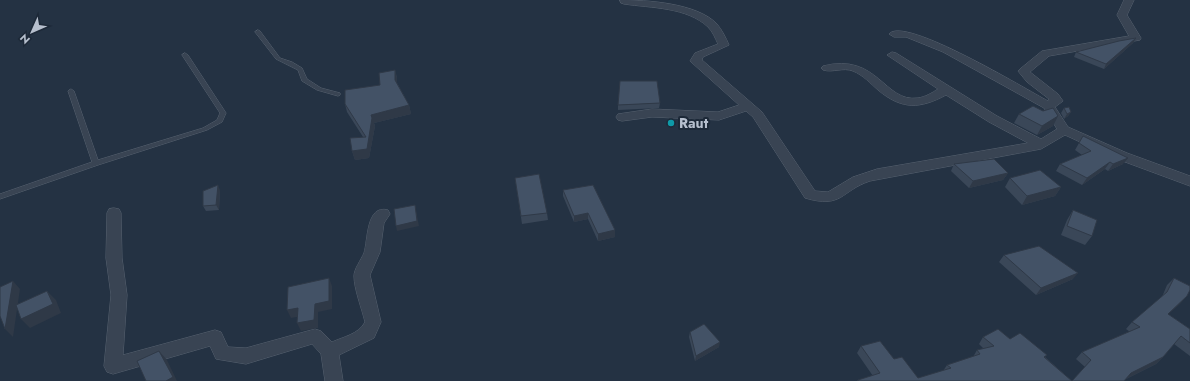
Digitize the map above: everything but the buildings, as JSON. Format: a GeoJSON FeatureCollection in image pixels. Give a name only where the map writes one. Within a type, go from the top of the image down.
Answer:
{"type":"FeatureCollection","features":[{"type":"Feature","properties":{"kind":"street"},"geometry":{"type":"LineString","coordinates":[[1048,106],[1057,102],[1051,92],[1029,79],[1024,71],[1046,53],[1136,38],[1122,15],[1129,0]]}},
{"type":"Feature","properties":{"kind":"street"},"geometry":{"type":"LineString","coordinates":[[624,1],[676,9],[697,16],[712,26],[724,45],[699,55],[696,61],[758,115],[810,196],[822,199],[834,196],[859,179],[877,174],[1042,145],[1064,130]]}},
{"type":"Feature","properties":{"kind":"street"},"geometry":{"type":"LineString","coordinates":[[894,34],[906,34],[947,50],[1048,106],[1064,130],[1122,156],[1190,181]]}},
{"type":"Feature","properties":{"kind":"street"},"geometry":{"type":"LineString","coordinates":[[892,55],[993,119],[1042,145]]}},
{"type":"Feature","properties":{"kind":"street"},"geometry":{"type":"LineString","coordinates":[[827,68],[848,66],[856,69],[897,98],[909,103],[920,102],[946,90]]}},
{"type":"Feature","properties":{"kind":"street"},"geometry":{"type":"LineString","coordinates":[[622,117],[652,113],[719,116],[748,106]]}},
{"type":"Feature","properties":{"kind":"street"},"geometry":{"type":"LineString","coordinates":[[114,213],[114,258],[119,295],[113,366],[215,337],[222,354],[246,356],[315,336],[329,351],[334,381]]}},
{"type":"Feature","properties":{"kind":"street"},"geometry":{"type":"LineString","coordinates":[[329,351],[358,339],[368,333],[373,322],[362,275],[372,252],[377,222],[383,214]]}},
{"type":"Feature","properties":{"kind":"lane"},"geometry":{"type":"LineString","coordinates":[[258,32],[280,59],[300,69],[304,80],[319,89],[338,94]]}},
{"type":"Feature","properties":{"kind":"lane"},"geometry":{"type":"LineString","coordinates":[[0,197],[205,129],[220,121],[223,113],[185,55]]}},
{"type":"Feature","properties":{"kind":"lane"},"geometry":{"type":"LineString","coordinates":[[71,91],[96,164]]}},
{"type":"Feature","properties":{"kind":"place","name":"Raut"},"geometry":{"type":"Point","coordinates":[671,123]}}]}
